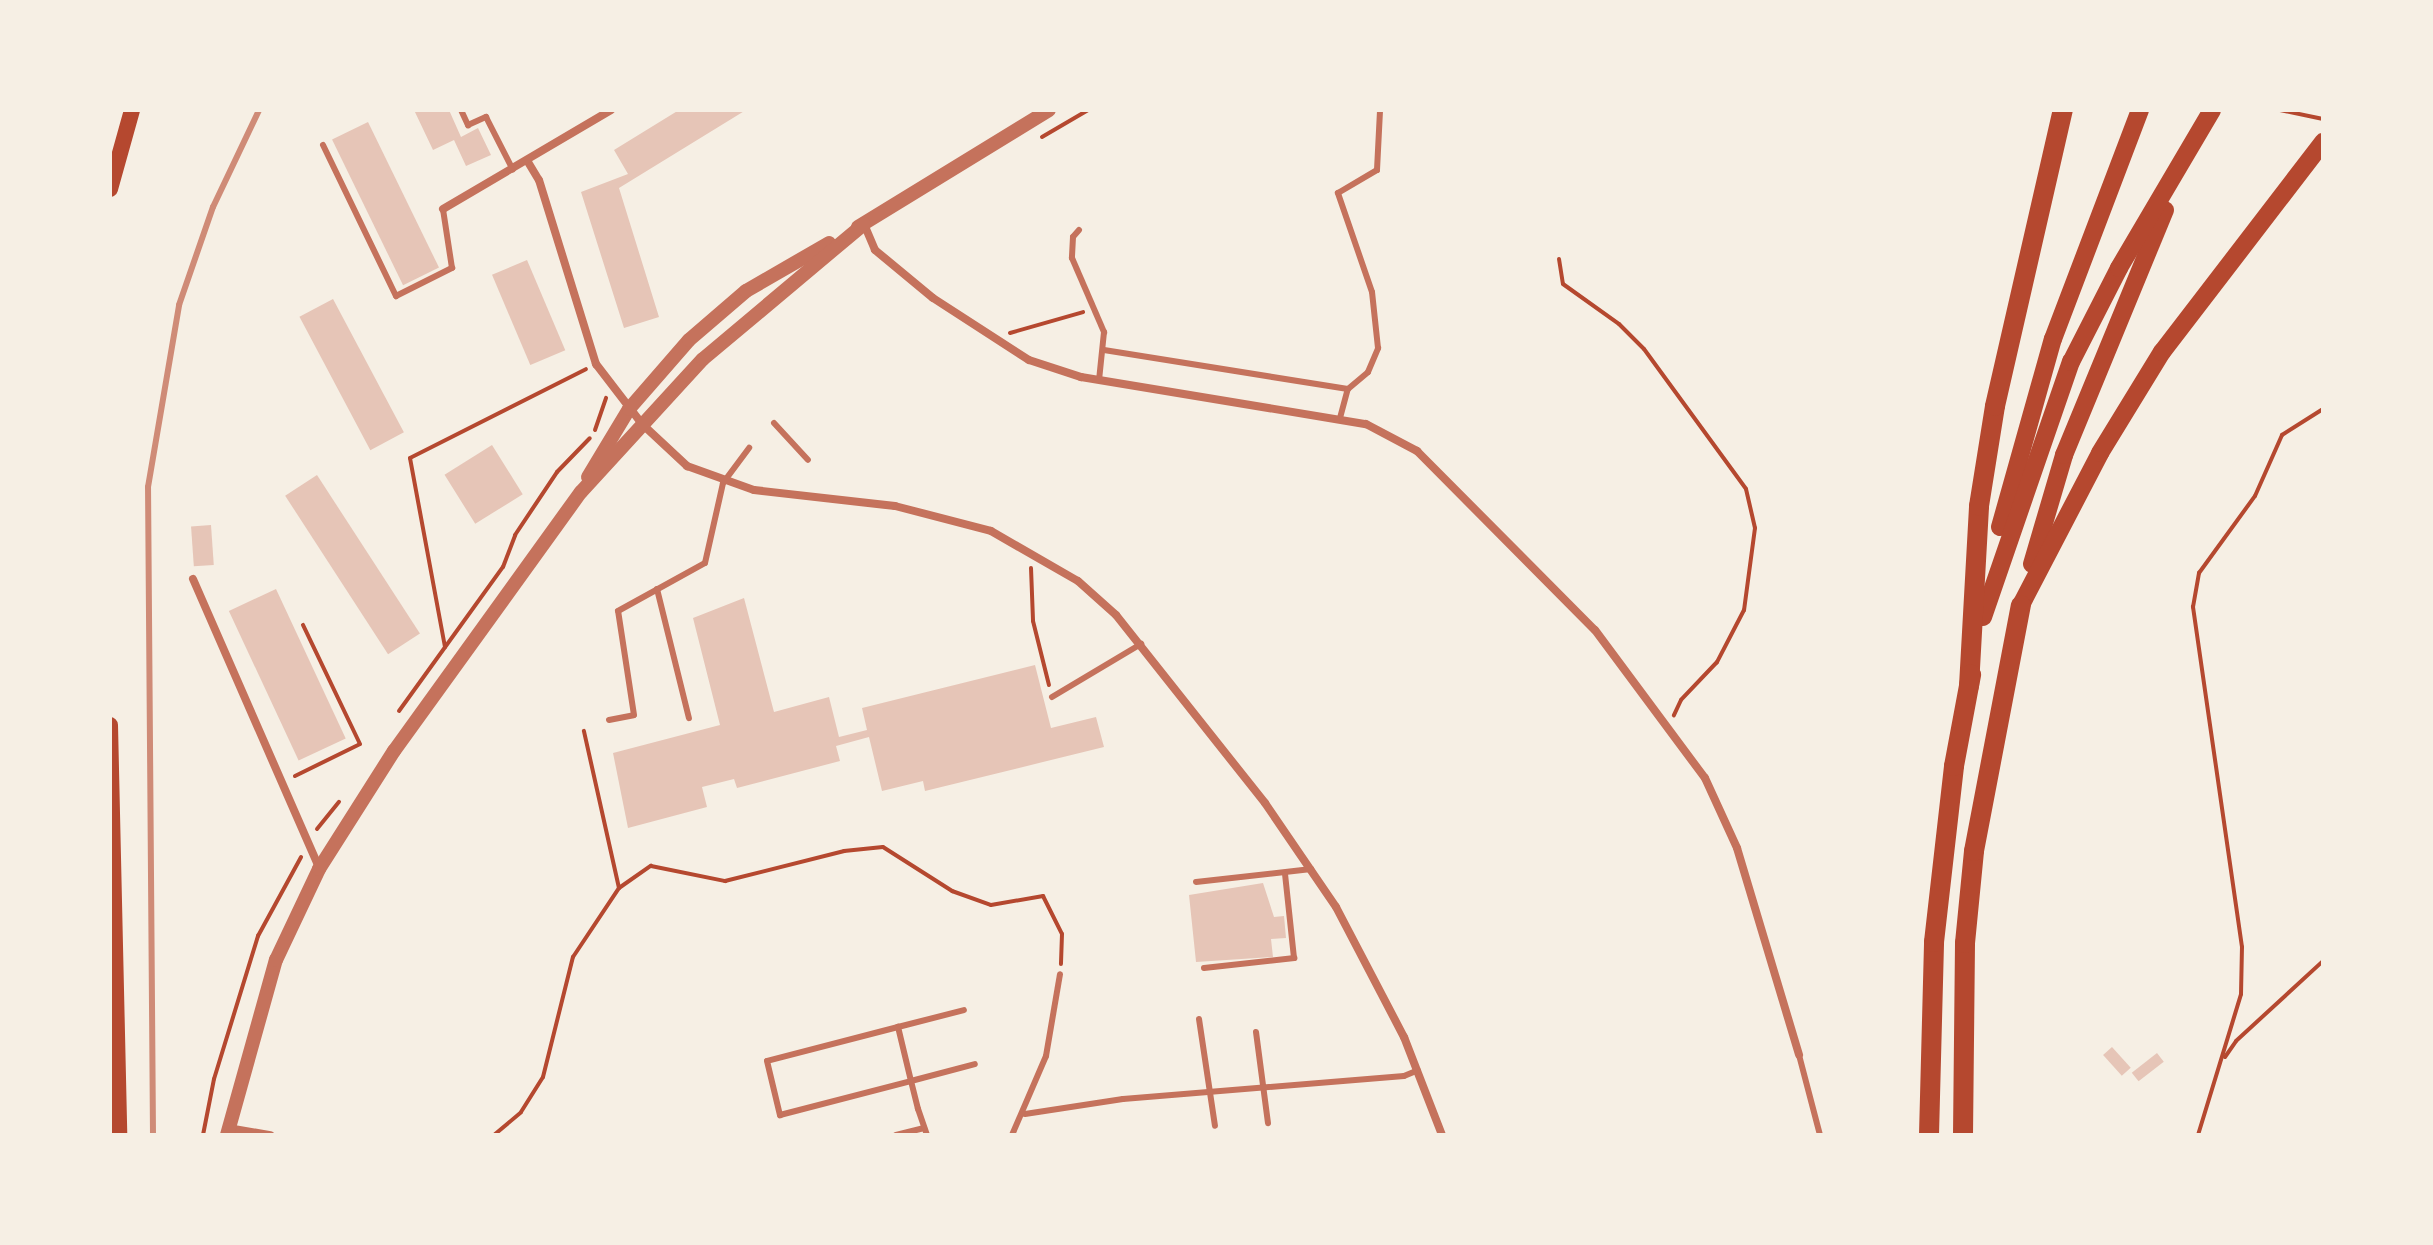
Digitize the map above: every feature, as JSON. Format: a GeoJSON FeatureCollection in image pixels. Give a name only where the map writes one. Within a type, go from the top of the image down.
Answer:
{"type":"FeatureCollection","features":[{"type":"Feature","properties":{"kind":"highway"},"geometry":{"type":"LineString","coordinates":[[1969,686],[1979,506],[1995,406],[2063,110]]}},
{"type":"Feature","properties":{"kind":"highway"},"geometry":{"type":"LineString","coordinates":[[1983,617],[2071,362],[2119,268],[2212,110]]}},
{"type":"Feature","properties":{"kind":"highway"},"geometry":{"type":"LineString","coordinates":[[1929,1135],[1934,942],[1954,766],[2001,521],[2031,409],[2138,116]]}},
{"type":"Feature","properties":{"kind":"highway"},"geometry":{"type":"LineString","coordinates":[[2021,605],[2100,453],[2162,352],[2323,142]]}},
{"type":"Feature","properties":{"kind":"highway"},"geometry":{"type":"LineString","coordinates":[[1963,1135],[1965,943],[1974,851],[2021,605],[2064,455],[2192,147]]}},
{"type":"Feature","properties":{"kind":"main road"},"geometry":{"type":"LineString","coordinates":[[110,189],[132,110]]}},
{"type":"Feature","properties":{"kind":"main road"},"geometry":{"type":"LineString","coordinates":[[110,725],[113,980],[119,1135]]}},
{"type":"Feature","properties":{"kind":"street"},"geometry":{"type":"LineString","coordinates":[[443,209],[528,162],[611,110]]}},
{"type":"Feature","properties":{"kind":"street"},"geometry":{"type":"LineString","coordinates":[[581,492],[602,445],[629,409],[689,340],[746,291],[864,224],[1049,110]]}},
{"type":"Feature","properties":{"kind":"street"},"geometry":{"type":"LineString","coordinates":[[528,162],[539,180],[596,364],[642,424],[687,466],[723,483],[895,506],[991,531],[1078,581],[1141,644],[1311,869],[1373,974],[1419,1070],[1442,1135]]}},
{"type":"Feature","properties":{"kind":"street"},"geometry":{"type":"LineString","coordinates":[[864,224],[875,250],[933,298],[1029,360],[1099,380],[1340,418],[1388,431],[1417,451],[1595,630],[1705,778],[1737,848],[1799,1055]]}},
{"type":"Feature","properties":{"kind":"street"},"geometry":{"type":"LineString","coordinates":[[270,1135],[227,1131],[263,996],[319,869],[394,751],[581,492],[723,340],[864,224]]}},
{"type":"Feature","properties":{"kind":"street"},"geometry":{"type":"LineString","coordinates":[[193,579],[319,869]]}},
{"type":"Feature","properties":{"kind":"lane"},"geometry":{"type":"LineString","coordinates":[[461,110],[468,125],[486,117],[513,170]]}},
{"type":"Feature","properties":{"kind":"lane"},"geometry":{"type":"LineString","coordinates":[[1340,418],[1348,389],[1368,372],[1378,348],[1372,292],[1338,193],[1377,170],[1380,110]]}},
{"type":"Feature","properties":{"kind":"lane"},"geometry":{"type":"LineString","coordinates":[[323,145],[396,296],[452,268],[443,209]]}},
{"type":"Feature","properties":{"kind":"lane"},"geometry":{"type":"LineString","coordinates":[[1079,230],[1073,237],[1072,258],[1096,308],[1104,350],[1099,380]]}},
{"type":"Feature","properties":{"kind":"lane"},"geometry":{"type":"LineString","coordinates":[[1104,350],[1348,389]]}},
{"type":"Feature","properties":{"kind":"lane"},"geometry":{"type":"LineString","coordinates":[[774,423],[808,460]]}},
{"type":"Feature","properties":{"kind":"lane"},"geometry":{"type":"LineString","coordinates":[[609,720],[634,715],[618,611],[705,563],[723,483],[749,448]]}},
{"type":"Feature","properties":{"kind":"lane"},"geometry":{"type":"LineString","coordinates":[[657,589],[689,718]]}},
{"type":"Feature","properties":{"kind":"lane"},"geometry":{"type":"LineString","coordinates":[[1052,697],[1141,644]]}},
{"type":"Feature","properties":{"kind":"lane"},"geometry":{"type":"LineString","coordinates":[[1196,882],[1311,869]]}},
{"type":"Feature","properties":{"kind":"lane"},"geometry":{"type":"LineString","coordinates":[[1204,968],[1294,958],[1285,874]]}},
{"type":"Feature","properties":{"kind":"lane"},"geometry":{"type":"LineString","coordinates":[[1012,1135],[1025,1114],[1046,1056],[1060,974]]}},
{"type":"Feature","properties":{"kind":"lane"},"geometry":{"type":"LineString","coordinates":[[964,1010],[767,1061],[780,1115],[975,1064]]}},
{"type":"Feature","properties":{"kind":"lane"},"geometry":{"type":"LineString","coordinates":[[1199,1019],[1215,1126]]}},
{"type":"Feature","properties":{"kind":"lane"},"geometry":{"type":"LineString","coordinates":[[896,1135],[925,1132],[898,1027]]}},
{"type":"Feature","properties":{"kind":"lane"},"geometry":{"type":"LineString","coordinates":[[1256,1032],[1268,1123]]}},
{"type":"Feature","properties":{"kind":"lane"},"geometry":{"type":"LineString","coordinates":[[1799,1055],[1820,1135]]}},
{"type":"Feature","properties":{"kind":"lane"},"geometry":{"type":"LineString","coordinates":[[1025,1114],[1211,1091],[1404,1076],[1419,1070]]}},
{"type":"Feature","properties":{"kind":"path"},"geometry":{"type":"LineString","coordinates":[[2280,110],[2323,119]]}},
{"type":"Feature","properties":{"kind":"path"},"geometry":{"type":"LineString","coordinates":[[1559,259],[1563,284],[1619,324],[1644,349],[1736,470],[1755,528],[1744,610],[1717,662],[1681,700],[1669,729]]}},
{"type":"Feature","properties":{"kind":"path"},"geometry":{"type":"LineString","coordinates":[[994,338],[1096,308]]}},
{"type":"Feature","properties":{"kind":"path"},"geometry":{"type":"LineString","coordinates":[[445,647],[410,458],[596,364]]}},
{"type":"Feature","properties":{"kind":"path"},"geometry":{"type":"LineString","coordinates":[[2198,1135],[2241,994],[2242,947],[2193,607],[2199,573],[2255,496],[2282,435],[2323,409]]}},
{"type":"Feature","properties":{"kind":"path"},"geometry":{"type":"LineString","coordinates":[[1031,566],[1033,621],[1052,697]]}},
{"type":"Feature","properties":{"kind":"path"},"geometry":{"type":"LineString","coordinates":[[282,783],[360,744],[303,625]]}},
{"type":"Feature","properties":{"kind":"path"},"geometry":{"type":"LineString","coordinates":[[584,731],[619,888]]}},
{"type":"Feature","properties":{"kind":"path"},"geometry":{"type":"LineString","coordinates":[[494,1135],[521,1112],[543,1077],[573,957],[619,888],[651,866],[725,881],[844,851],[883,847],[952,891],[991,905],[1043,896],[1062,934],[1060,974]]}},
{"type":"Feature","properties":{"kind":"path"},"geometry":{"type":"LineString","coordinates":[[2223,1060],[2236,1041],[2323,961]]}},
{"type":"Feature","properties":{"kind":"path"},"geometry":{"type":"LineString","coordinates":[[2202,1126],[2207,1135]]}},
{"type":"Feature","properties":{"kind":"building"},"geometry":{"type":"Polygon","coordinates":[[[414,110],[449,110],[461,137],[478,128],[491,155],[466,166],[454,140],[433,150],[414,110]]]}},
{"type":"Feature","properties":{"kind":"building"},"geometry":{"type":"Polygon","coordinates":[[[679,110],[746,110],[619,188],[659,317],[624,328],[581,192],[628,174],[614,150],[679,110]]]}},
{"type":"Feature","properties":{"kind":"building"},"geometry":{"type":"Polygon","coordinates":[[[368,122],[439,268],[403,285],[332,140],[368,122]]]}},
{"type":"Feature","properties":{"kind":"building"},"geometry":{"type":"Polygon","coordinates":[[[527,260],[565,350],[530,365],[492,275],[527,260]]]}},
{"type":"Feature","properties":{"kind":"building"},"geometry":{"type":"Polygon","coordinates":[[[333,299],[404,432],[370,450],[299,317],[333,299]]]}},
{"type":"Feature","properties":{"kind":"building"},"geometry":{"type":"Polygon","coordinates":[[[492,445],[523,494],[475,524],[445,475],[492,445]]]}},
{"type":"Feature","properties":{"kind":"building"},"geometry":{"type":"Polygon","coordinates":[[[317,475],[420,634],[388,654],[285,496],[317,475]]]}},
{"type":"Feature","properties":{"kind":"building"},"geometry":{"type":"Polygon","coordinates":[[[211,525],[214,565],[194,566],[191,526],[211,525]]]}},
{"type":"Feature","properties":{"kind":"building"},"geometry":{"type":"Polygon","coordinates":[[[276,589],[346,739],[299,761],[229,611],[276,589]]]}},
{"type":"Feature","properties":{"kind":"building"},"geometry":{"type":"Polygon","coordinates":[[[744,598],[774,712],[829,697],[839,737],[867,730],[862,708],[1035,665],[1051,728],[1096,717],[1104,747],[925,791],[923,781],[882,791],[869,737],[836,746],[840,761],[737,788],[734,779],[702,787],[707,807],[628,828],[613,753],[720,725],[693,618],[744,598]]]}},
{"type":"Feature","properties":{"kind":"building"},"geometry":{"type":"Polygon","coordinates":[[[1263,883],[1274,917],[1284,916],[1286,938],[1271,939],[1273,957],[1196,962],[1189,895],[1263,883]]]}},
{"type":"Feature","properties":{"kind":"building"},"geometry":{"type":"Polygon","coordinates":[[[2112,1047],[2131,1068],[2122,1076],[2103,1055],[2112,1047]]]}},
{"type":"Feature","properties":{"kind":"building"},"geometry":{"type":"Polygon","coordinates":[[[2157,1053],[2164,1062],[2139,1081],[2132,1073],[2157,1053]]]}},
{"type":"Feature","properties":{"kind":"railway"},"geometry":{"type":"LineString","coordinates":[[153,1135],[148,487],[179,305],[213,207],[259,110]]}}]}
